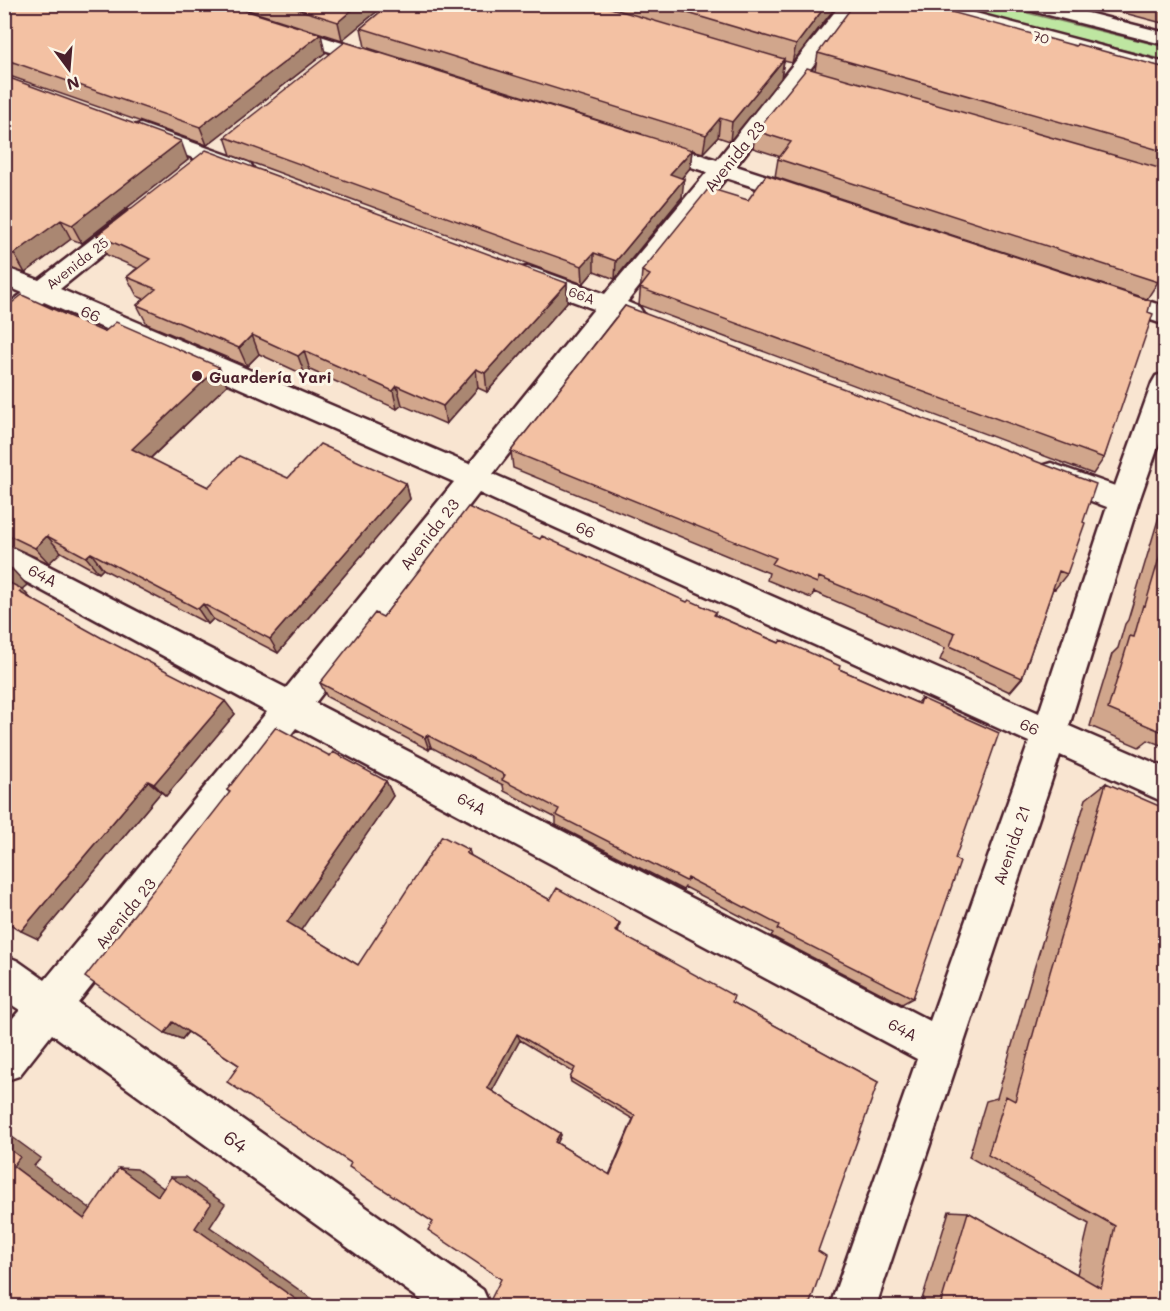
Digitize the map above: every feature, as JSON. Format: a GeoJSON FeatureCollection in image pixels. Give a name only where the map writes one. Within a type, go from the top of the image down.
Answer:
{"type":"FeatureCollection","features":[{"type":"Feature","properties":{"kind":"street"},"geometry":{"type":"LineString","coordinates":[[198,4],[400,68]]}},
{"type":"Feature","properties":{"kind":"street","name":"Avenida 23"},"geometry":{"type":"LineString","coordinates":[[4,1061],[291,708],[610,306],[800,73],[851,4]]}},
{"type":"Feature","properties":{"kind":"street","name":"70"},"geometry":{"type":"LineString","coordinates":[[916,4],[1166,69]]}},
{"type":"Feature","properties":{"kind":"street","name":"70"},"geometry":{"type":"LineString","coordinates":[[1028,4],[1166,39]]}},
{"type":"Feature","properties":{"kind":"street"},"geometry":{"type":"LineString","coordinates":[[113,121],[267,177]]}},
{"type":"Feature","properties":{"kind":"street"},"geometry":{"type":"LineString","coordinates":[[634,141],[825,203]]}},
{"type":"Feature","properties":{"kind":"street","name":"Avenida 25"},"geometry":{"type":"LineString","coordinates":[[4,321],[149,206]]}},
{"type":"Feature","properties":{"kind":"street","name":"66A"},"geometry":{"type":"LineString","coordinates":[[510,268],[654,323]]}},
{"type":"Feature","properties":{"kind":"street","name":"66"},"geometry":{"type":"LineString","coordinates":[[4,275],[473,478],[1166,786]]}},
{"type":"Feature","properties":{"kind":"street"},"geometry":{"type":"LineString","coordinates":[[1086,290],[1166,316]]}},
{"type":"Feature","properties":{"kind":"street","name":"Avenida 21"},"geometry":{"type":"LineString","coordinates":[[853,1306],[1049,735],[1124,501],[1166,383]]}},
{"type":"Feature","properties":{"kind":"street"},"geometry":{"type":"LineString","coordinates":[[1035,467],[1124,501]]}},
{"type":"Feature","properties":{"kind":"street","name":"64A"},"geometry":{"type":"LineString","coordinates":[[4,555],[941,1049]]}},
{"type":"Feature","properties":{"kind":"street","name":"64"},"geometry":{"type":"LineString","coordinates":[[4,975],[467,1306]]}},
{"type":"Feature","properties":{"kind":"green space"},"geometry":{"type":"Polygon","coordinates":[[[941,5],[995,5],[1165,47],[1165,60],[941,5]]]}},
{"type":"Feature","properties":{"kind":"building"},"geometry":{"type":"Polygon","coordinates":[[[4,4],[225,4],[321,34],[200,127],[4,59],[4,4]]]}},
{"type":"Feature","properties":{"kind":"building"},"geometry":{"type":"Polygon","coordinates":[[[282,4],[359,4],[338,22],[282,4]]]}},
{"type":"Feature","properties":{"kind":"building"},"geometry":{"type":"Polygon","coordinates":[[[390,4],[597,4],[784,59],[732,122],[720,118],[706,135],[361,28],[390,4]]]}},
{"type":"Feature","properties":{"kind":"building"},"geometry":{"type":"Polygon","coordinates":[[[657,4],[827,4],[796,45],[657,4]]]}},
{"type":"Feature","properties":{"kind":"building"},"geometry":{"type":"Polygon","coordinates":[[[854,4],[922,4],[1166,68],[1166,152],[818,53],[854,4]]]}},
{"type":"Feature","properties":{"kind":"building"},"geometry":{"type":"Polygon","coordinates":[[[345,42],[692,150],[670,174],[684,179],[616,261],[594,253],[582,266],[225,137],[345,42]]]}},
{"type":"Feature","properties":{"kind":"building"},"geometry":{"type":"Polygon","coordinates":[[[807,68],[1166,170],[1166,260],[1158,282],[778,159],[791,142],[756,131],[807,68]]]}},
{"type":"Feature","properties":{"kind":"building"},"geometry":{"type":"Polygon","coordinates":[[[4,76],[181,141],[72,225],[61,220],[14,254],[4,251],[4,76]]]}},
{"type":"Feature","properties":{"kind":"building"},"geometry":{"type":"Polygon","coordinates":[[[206,150],[567,283],[485,373],[476,369],[443,406],[397,386],[393,391],[304,351],[298,356],[252,335],[239,348],[137,305],[156,289],[127,277],[150,259],[97,235],[206,150]]]}},
{"type":"Feature","properties":{"kind":"building"},"geometry":{"type":"Polygon","coordinates":[[[766,175],[1151,301],[1148,312],[1153,314],[1104,458],[640,288],[650,275],[642,271],[709,188],[748,200],[766,175]]]}},
{"type":"Feature","properties":{"kind":"building"},"geometry":{"type":"Polygon","coordinates":[[[22,295],[104,332],[116,322],[219,367],[132,449],[208,487],[239,456],[288,478],[320,444],[406,483],[270,639],[203,604],[198,609],[91,553],[86,557],[47,536],[35,548],[4,533],[4,309],[22,295]]]}},
{"type":"Feature","properties":{"kind":"building"},"geometry":{"type":"Polygon","coordinates":[[[625,306],[1096,484],[1067,574],[1059,571],[1022,678],[950,646],[955,633],[819,577],[817,583],[772,564],[776,558],[511,451],[625,306]]]}},
{"type":"Feature","properties":{"kind":"building"},"geometry":{"type":"Polygon","coordinates":[[[468,507],[540,539],[542,536],[687,602],[689,600],[716,612],[714,615],[779,643],[781,640],[840,666],[839,669],[919,704],[921,698],[999,733],[955,859],[960,862],[913,998],[777,929],[779,925],[688,878],[686,881],[556,815],[559,809],[502,780],[505,775],[427,735],[425,738],[320,683],[375,613],[383,617],[468,507]]]}},
{"type":"Feature","properties":{"kind":"building"},"geometry":{"type":"Polygon","coordinates":[[[1166,535],[1166,723],[1162,721],[1160,731],[1108,709],[1130,636],[1134,637],[1143,605],[1145,606],[1166,535]]]}},
{"type":"Feature","properties":{"kind":"building"},"geometry":{"type":"Polygon","coordinates":[[[4,565],[12,569],[4,577],[4,565]]]}},
{"type":"Feature","properties":{"kind":"building"},"geometry":{"type":"Polygon","coordinates":[[[4,580],[22,589],[19,592],[102,638],[225,701],[154,784],[148,781],[21,931],[4,920],[4,580]]]}},
{"type":"Feature","properties":{"kind":"building"},"geometry":{"type":"Polygon","coordinates":[[[276,727],[330,756],[333,752],[386,781],[287,922],[358,965],[442,836],[469,850],[466,853],[550,900],[557,888],[620,923],[615,931],[734,996],[732,1002],[878,1082],[818,1251],[826,1256],[809,1306],[498,1306],[490,1301],[501,1279],[428,1230],[433,1222],[349,1167],[351,1163],[227,1082],[239,1065],[173,1022],[165,1033],[85,977],[230,792],[227,790],[276,727]],[[517,1034],[487,1088],[560,1133],[555,1142],[610,1175],[635,1116],[570,1078],[575,1068],[517,1034]]]}},
{"type":"Feature","properties":{"kind":"building"},"geometry":{"type":"Polygon","coordinates":[[[1106,783],[1166,809],[1166,1306],[940,1306],[968,1212],[1101,1288],[1115,1226],[988,1155],[1006,1096],[1015,1101],[1050,972],[1106,783]]]}},
{"type":"Feature","properties":{"kind":"building"},"geometry":{"type":"Polygon","coordinates":[[[4,1145],[20,1157],[13,1166],[84,1219],[119,1168],[158,1196],[171,1177],[211,1204],[195,1228],[301,1303],[299,1306],[4,1306],[4,1145]]]}},
{"type":"Feature","properties":{"kind":"place","name":"Guardería Yari"},"geometry":{"type":"Point","coordinates":[197,376]}}]}
